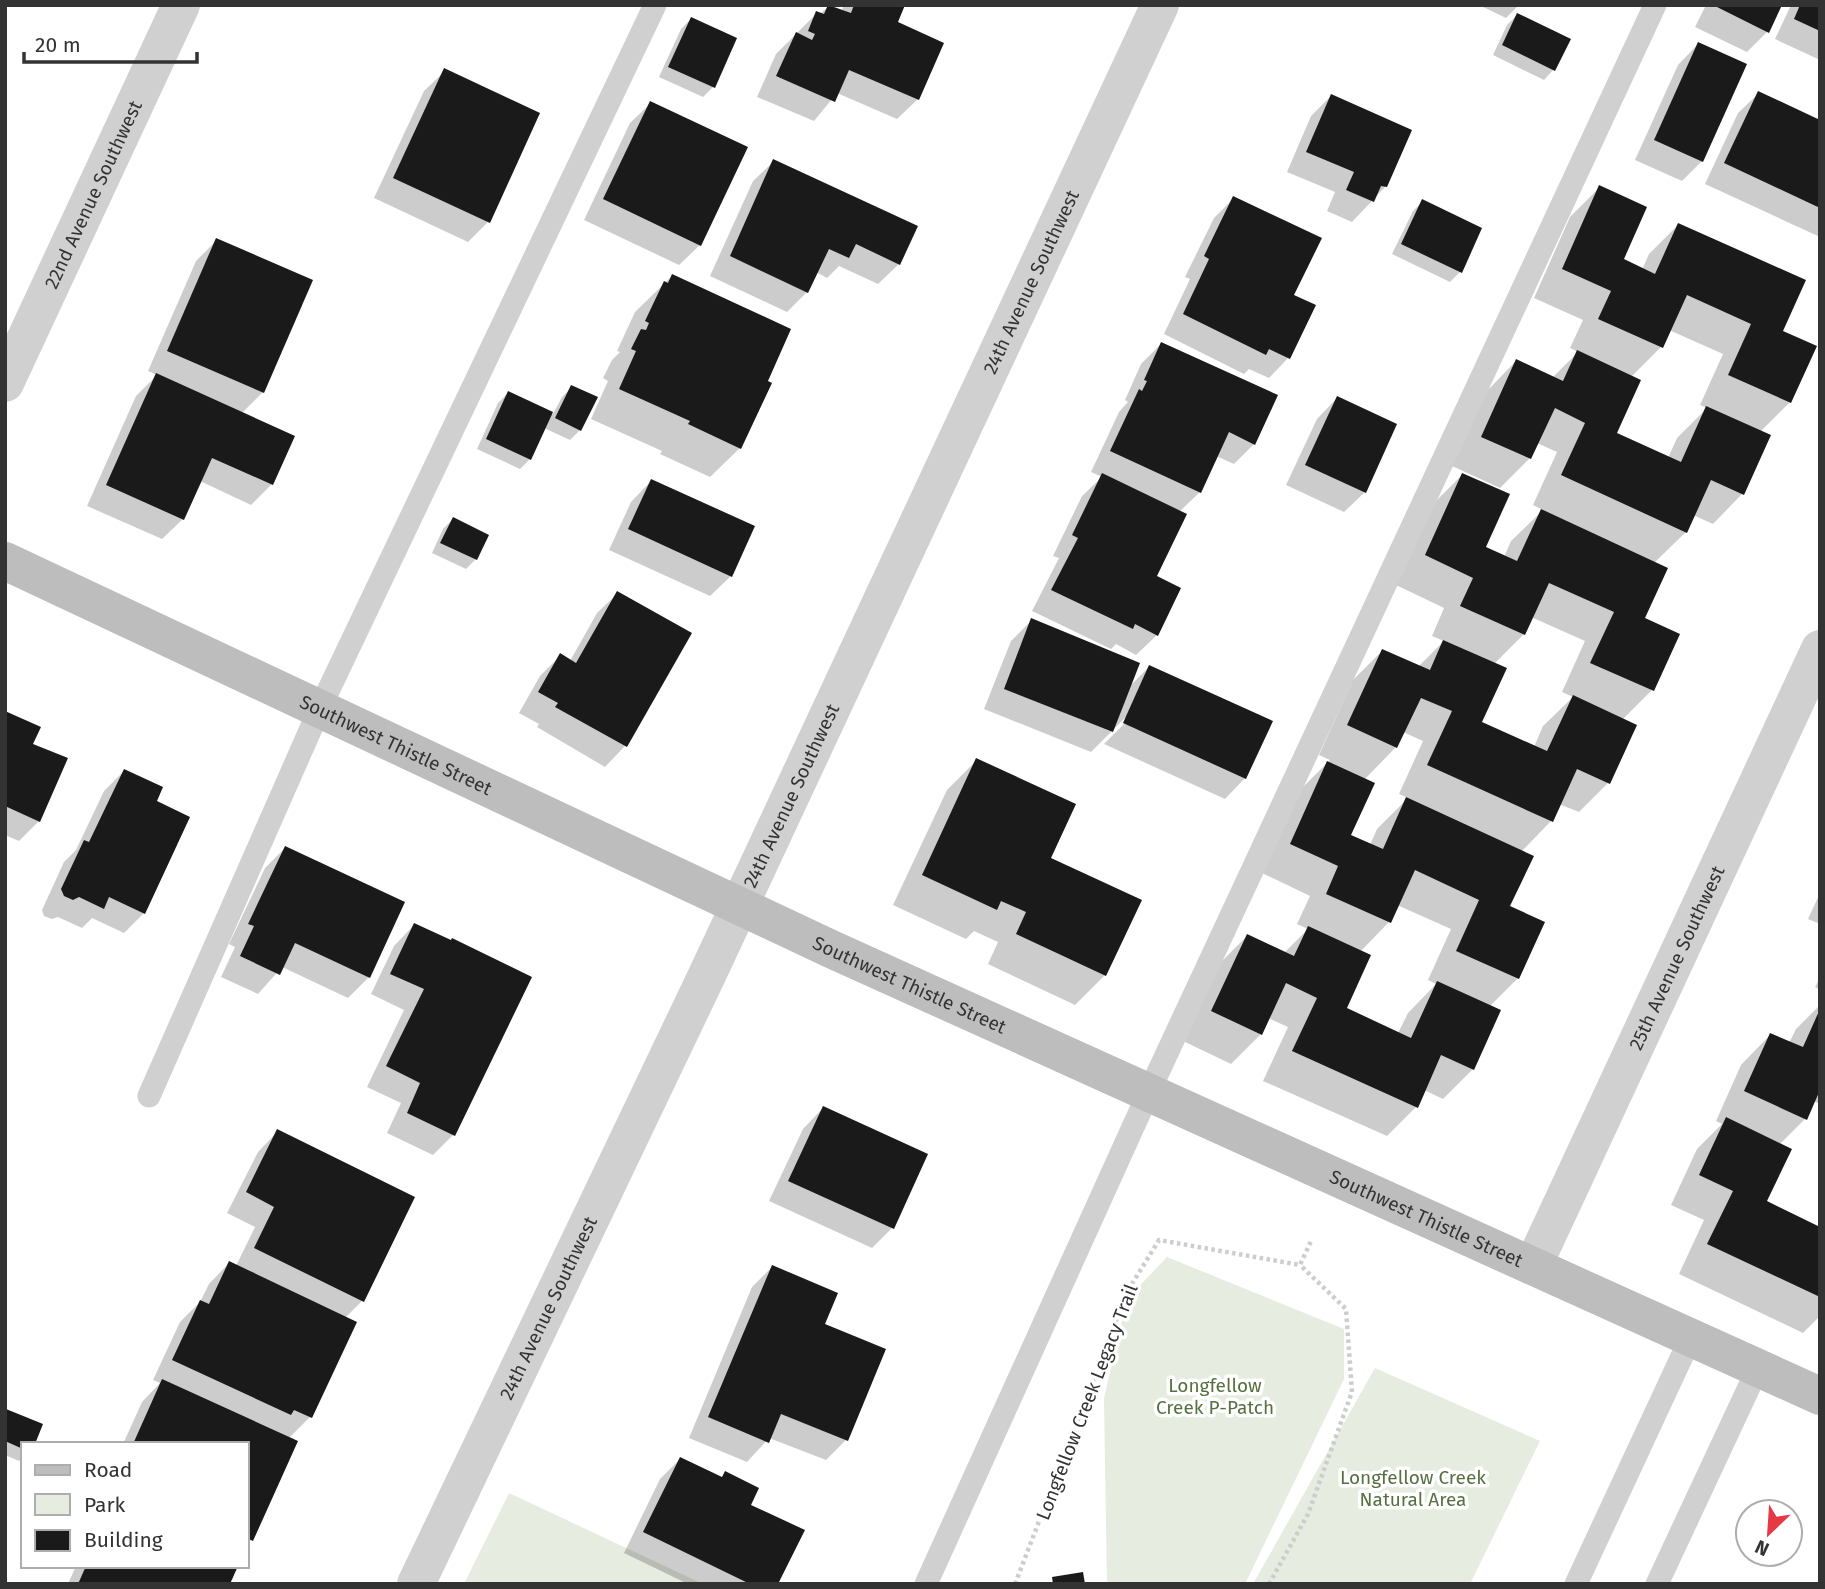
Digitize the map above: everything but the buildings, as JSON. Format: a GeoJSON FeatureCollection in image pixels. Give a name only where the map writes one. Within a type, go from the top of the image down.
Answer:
{"type":"FeatureCollection","features":[{"type":"Feature","properties":{"kind":"street","name":"22nd Avenue Southwest"},"geometry":{"type":"LineString","coordinates":[[5,383],[181,5]]}},
{"type":"Feature","properties":{"kind":"street","name":"24th Avenue Southwest"},"geometry":{"type":"LineString","coordinates":[[416,1584],[739,906],[1160,5]]}},
{"type":"Feature","properties":{"kind":"street","name":"Southwest Thistle Street"},"geometry":{"type":"LineString","coordinates":[[5,561],[739,906],[1148,1094],[1820,1396]]}},
{"type":"Feature","properties":{"kind":"street","name":"25th Avenue Southwest"},"geometry":{"type":"LineString","coordinates":[[1533,1266],[1820,649]]}},
{"type":"Feature","properties":{"kind":"lane"},"geometry":{"type":"LineString","coordinates":[[149,1096],[320,708],[655,5]]}},
{"type":"Feature","properties":{"kind":"lane"},"geometry":{"type":"LineString","coordinates":[[926,1584],[1148,1094],[1655,5]]}},
{"type":"Feature","properties":{"kind":"lane"},"geometry":{"type":"LineString","coordinates":[[1576,1584],[1691,1337]]}},
{"type":"Feature","properties":{"kind":"lane"},"geometry":{"type":"LineString","coordinates":[[1657,1584],[1758,1367]]}},
{"type":"Feature","properties":{"kind":"path","name":"Longfellow Creek Legacy Trail"},"geometry":{"type":"LineString","coordinates":[[1016,1584],[1127,1292],[1160,1240],[1300,1265]]}},
{"type":"Feature","properties":{"kind":"path"},"geometry":{"type":"LineString","coordinates":[[1269,1584],[1308,1514],[1352,1392],[1346,1308],[1300,1265],[1311,1241]]}},
{"type":"Feature","properties":{"kind":"green space","name":"Longfellow Creek P-Patch"},"geometry":{"type":"Polygon","coordinates":[[[1167,1257],[1344,1329],[1344,1379],[1245,1584],[1107,1584],[1104,1398],[1127,1299],[1167,1257]]]}},
{"type":"Feature","properties":{"kind":"green space","name":"Longfellow Creek Natural Area"},"geometry":{"type":"Polygon","coordinates":[[[1375,1368],[1540,1441],[1470,1584],[1253,1584],[1375,1368]]]}},
{"type":"Feature","properties":{"kind":"green space"},"geometry":{"type":"Polygon","coordinates":[[[509,1493],[703,1584],[464,1584],[509,1493]]]}}]}
